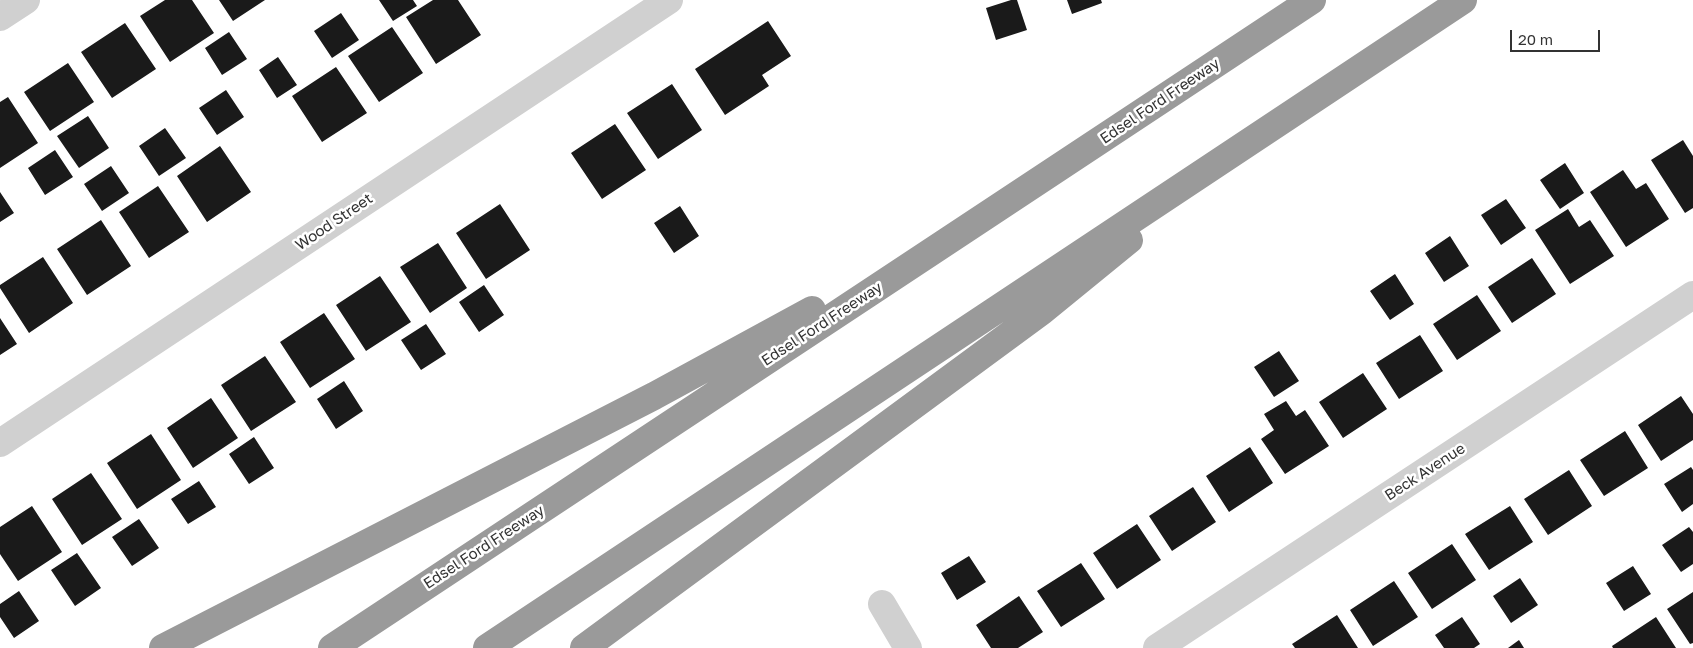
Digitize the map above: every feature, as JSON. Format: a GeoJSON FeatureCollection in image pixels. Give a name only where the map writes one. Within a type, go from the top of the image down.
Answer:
{"type":"FeatureCollection","features":[{"type":"Feature","properties":{"kind":"highway","name":"Edsel Ford Freeway"},"geometry":{"type":"LineString","coordinates":[[332,648],[1312,0]]}},
{"type":"Feature","properties":{"kind":"highway"},"geometry":{"type":"LineString","coordinates":[[487,648],[1463,0]]}},
{"type":"Feature","properties":{"kind":"highway"},"geometry":{"type":"LineString","coordinates":[[584,648],[1042,311],[1263,132]]}},
{"type":"Feature","properties":{"kind":"highway"},"geometry":{"type":"LineString","coordinates":[[163,648],[671,387],[781,328],[1014,197]]}},
{"type":"Feature","properties":{"kind":"street"},"geometry":{"type":"LineString","coordinates":[[0,17],[26,0]]}},
{"type":"Feature","properties":{"kind":"street","name":"Wood Street"},"geometry":{"type":"LineString","coordinates":[[0,443],[669,0]]}},
{"type":"Feature","properties":{"kind":"street","name":"Beck Avenue"},"geometry":{"type":"LineString","coordinates":[[1157,648],[1693,295]]}},
{"type":"Feature","properties":{"kind":"street"},"geometry":{"type":"LineString","coordinates":[[882,604],[908,648]]}},
{"type":"Feature","properties":{"kind":"building"},"geometry":{"type":"Polygon","coordinates":[[[165,0],[192,0],[214,33],[170,62],[140,16],[165,0]]]}},
{"type":"Feature","properties":{"kind":"building"},"geometry":{"type":"Polygon","coordinates":[[[219,0],[265,0],[233,21],[219,0]]]}},
{"type":"Feature","properties":{"kind":"building"},"geometry":{"type":"Polygon","coordinates":[[[379,0],[413,0],[417,6],[393,21],[379,0]]]}},
{"type":"Feature","properties":{"kind":"building"},"geometry":{"type":"Polygon","coordinates":[[[433,0],[458,0],[481,35],[436,64],[406,17],[433,0]]]}},
{"type":"Feature","properties":{"kind":"building"},"geometry":{"type":"Polygon","coordinates":[[[1017,0],[1027,30],[996,40],[986,8],[1017,0]]]}},
{"type":"Feature","properties":{"kind":"building"},"geometry":{"type":"Polygon","coordinates":[[[1067,0],[1101,0],[1102,3],[1072,14],[1067,0]]]}},
{"type":"Feature","properties":{"kind":"building"},"geometry":{"type":"Polygon","coordinates":[[[341,13],[359,40],[332,58],[314,31],[341,13]]]}},
{"type":"Feature","properties":{"kind":"building"},"geometry":{"type":"Polygon","coordinates":[[[768,21],[791,56],[762,75],[769,86],[725,115],[695,69],[768,21]]]}},
{"type":"Feature","properties":{"kind":"building"},"geometry":{"type":"Polygon","coordinates":[[[125,23],[156,69],[112,98],[81,52],[125,23]]]}},
{"type":"Feature","properties":{"kind":"building"},"geometry":{"type":"Polygon","coordinates":[[[392,27],[423,73],[379,102],[348,56],[392,27]]]}},
{"type":"Feature","properties":{"kind":"building"},"geometry":{"type":"Polygon","coordinates":[[[229,32],[247,59],[222,75],[205,48],[229,32]]]}},
{"type":"Feature","properties":{"kind":"building"},"geometry":{"type":"Polygon","coordinates":[[[278,57],[297,85],[277,98],[259,70],[278,57]]]}},
{"type":"Feature","properties":{"kind":"building"},"geometry":{"type":"Polygon","coordinates":[[[68,63],[94,102],[50,131],[24,92],[68,63]]]}},
{"type":"Feature","properties":{"kind":"building"},"geometry":{"type":"Polygon","coordinates":[[[336,67],[367,113],[322,142],[292,96],[336,67]]]}},
{"type":"Feature","properties":{"kind":"building"},"geometry":{"type":"Polygon","coordinates":[[[672,84],[702,130],[658,159],[627,113],[672,84]]]}},
{"type":"Feature","properties":{"kind":"building"},"geometry":{"type":"Polygon","coordinates":[[[226,90],[244,117],[217,135],[199,108],[226,90]]]}},
{"type":"Feature","properties":{"kind":"building"},"geometry":{"type":"Polygon","coordinates":[[[8,97],[38,143],[0,168],[0,102],[8,97]]]}},
{"type":"Feature","properties":{"kind":"building"},"geometry":{"type":"Polygon","coordinates":[[[88,116],[109,148],[79,168],[57,136],[88,116]]]}},
{"type":"Feature","properties":{"kind":"building"},"geometry":{"type":"Polygon","coordinates":[[[615,124],[646,170],[602,199],[571,153],[615,124]]]}},
{"type":"Feature","properties":{"kind":"building"},"geometry":{"type":"Polygon","coordinates":[[[165,128],[186,158],[159,176],[139,146],[165,128]]]}},
{"type":"Feature","properties":{"kind":"building"},"geometry":{"type":"Polygon","coordinates":[[[1683,140],[1693,156],[1693,208],[1685,213],[1651,160],[1683,140]]]}},
{"type":"Feature","properties":{"kind":"building"},"geometry":{"type":"Polygon","coordinates":[[[220,146],[251,192],[207,222],[177,176],[220,146]]]}},
{"type":"Feature","properties":{"kind":"building"},"geometry":{"type":"Polygon","coordinates":[[[55,150],[73,177],[45,195],[28,168],[55,150]]]}},
{"type":"Feature","properties":{"kind":"building"},"geometry":{"type":"Polygon","coordinates":[[[1565,163],[1584,193],[1560,209],[1540,180],[1565,163]]]}},
{"type":"Feature","properties":{"kind":"building"},"geometry":{"type":"Polygon","coordinates":[[[111,166],[129,193],[102,211],[84,184],[111,166]]]}},
{"type":"Feature","properties":{"kind":"building"},"geometry":{"type":"Polygon","coordinates":[[[1623,170],[1636,189],[1646,183],[1669,219],[1626,247],[1590,192],[1623,170]]]}},
{"type":"Feature","properties":{"kind":"building"},"geometry":{"type":"Polygon","coordinates":[[[158,186],[189,232],[149,258],[119,212],[158,186]]]}},
{"type":"Feature","properties":{"kind":"building"},"geometry":{"type":"Polygon","coordinates":[[[0,192],[14,213],[0,222],[0,192]]]}},
{"type":"Feature","properties":{"kind":"building"},"geometry":{"type":"Polygon","coordinates":[[[1506,199],[1526,228],[1501,245],[1481,215],[1506,199]]]}},
{"type":"Feature","properties":{"kind":"building"},"geometry":{"type":"Polygon","coordinates":[[[500,204],[530,250],[486,279],[456,233],[500,204]]]}},
{"type":"Feature","properties":{"kind":"building"},"geometry":{"type":"Polygon","coordinates":[[[680,206],[699,236],[674,253],[654,223],[680,206]]]}},
{"type":"Feature","properties":{"kind":"building"},"geometry":{"type":"Polygon","coordinates":[[[1568,209],[1579,227],[1590,220],[1614,256],[1570,284],[1535,230],[1568,209]]]}},
{"type":"Feature","properties":{"kind":"building"},"geometry":{"type":"Polygon","coordinates":[[[101,220],[131,266],[87,295],[57,249],[101,220]]]}},
{"type":"Feature","properties":{"kind":"building"},"geometry":{"type":"Polygon","coordinates":[[[1450,236],[1469,266],[1444,282],[1425,253],[1450,236]]]}},
{"type":"Feature","properties":{"kind":"building"},"geometry":{"type":"Polygon","coordinates":[[[438,243],[467,288],[430,313],[400,267],[438,243]]]}},
{"type":"Feature","properties":{"kind":"building"},"geometry":{"type":"Polygon","coordinates":[[[43,257],[73,303],[29,333],[0,288],[0,285],[43,257]]]}},
{"type":"Feature","properties":{"kind":"building"},"geometry":{"type":"Polygon","coordinates":[[[1532,258],[1556,294],[1512,323],[1488,287],[1532,258]]]}},
{"type":"Feature","properties":{"kind":"building"},"geometry":{"type":"Polygon","coordinates":[[[1395,274],[1414,304],[1390,320],[1370,291],[1395,274]]]}},
{"type":"Feature","properties":{"kind":"building"},"geometry":{"type":"Polygon","coordinates":[[[380,276],[411,322],[366,351],[336,305],[380,276]]]}},
{"type":"Feature","properties":{"kind":"building"},"geometry":{"type":"Polygon","coordinates":[[[484,285],[504,315],[479,332],[459,302],[484,285]]]}},
{"type":"Feature","properties":{"kind":"building"},"geometry":{"type":"Polygon","coordinates":[[[1477,295],[1501,331],[1457,360],[1433,324],[1477,295]]]}},
{"type":"Feature","properties":{"kind":"building"},"geometry":{"type":"Polygon","coordinates":[[[324,313],[355,359],[310,388],[280,342],[324,313]]]}},
{"type":"Feature","properties":{"kind":"building"},"geometry":{"type":"Polygon","coordinates":[[[0,318],[17,344],[0,355],[0,318]]]}},
{"type":"Feature","properties":{"kind":"building"},"geometry":{"type":"Polygon","coordinates":[[[426,324],[446,354],[421,370],[401,340],[426,324]]]}},
{"type":"Feature","properties":{"kind":"building"},"geometry":{"type":"Polygon","coordinates":[[[1420,335],[1443,371],[1399,399],[1376,363],[1420,335]]]}},
{"type":"Feature","properties":{"kind":"building"},"geometry":{"type":"Polygon","coordinates":[[[1279,351],[1299,381],[1274,397],[1254,367],[1279,351]]]}},
{"type":"Feature","properties":{"kind":"building"},"geometry":{"type":"Polygon","coordinates":[[[265,356],[296,402],[251,431],[221,385],[265,356]]]}},
{"type":"Feature","properties":{"kind":"building"},"geometry":{"type":"Polygon","coordinates":[[[1363,373],[1387,409],[1343,438],[1319,402],[1363,373]]]}},
{"type":"Feature","properties":{"kind":"building"},"geometry":{"type":"Polygon","coordinates":[[[344,381],[363,411],[336,429],[317,399],[344,381]]]}},
{"type":"Feature","properties":{"kind":"building"},"geometry":{"type":"Polygon","coordinates":[[[1681,396],[1693,414],[1693,440],[1661,461],[1638,425],[1681,396]]]}},
{"type":"Feature","properties":{"kind":"building"},"geometry":{"type":"Polygon","coordinates":[[[211,398],[238,438],[193,468],[167,428],[211,398]]]}},
{"type":"Feature","properties":{"kind":"building"},"geometry":{"type":"Polygon","coordinates":[[[1286,401],[1296,416],[1305,410],[1329,446],[1285,474],[1261,439],[1274,430],[1264,414],[1286,401]]]}},
{"type":"Feature","properties":{"kind":"building"},"geometry":{"type":"Polygon","coordinates":[[[1625,431],[1648,468],[1604,496],[1580,460],[1625,431]]]}},
{"type":"Feature","properties":{"kind":"building"},"geometry":{"type":"Polygon","coordinates":[[[151,434],[181,480],[137,509],[107,463],[151,434]]]}},
{"type":"Feature","properties":{"kind":"building"},"geometry":{"type":"Polygon","coordinates":[[[254,437],[274,468],[249,484],[229,454],[254,437]]]}},
{"type":"Feature","properties":{"kind":"building"},"geometry":{"type":"Polygon","coordinates":[[[1250,447],[1273,483],[1229,512],[1206,476],[1250,447]]]}},
{"type":"Feature","properties":{"kind":"building"},"geometry":{"type":"Polygon","coordinates":[[[1691,467],[1693,470],[1693,504],[1682,512],[1664,484],[1691,467]]]}},
{"type":"Feature","properties":{"kind":"building"},"geometry":{"type":"Polygon","coordinates":[[[1569,470],[1592,506],[1548,535],[1524,499],[1569,470]]]}},
{"type":"Feature","properties":{"kind":"building"},"geometry":{"type":"Polygon","coordinates":[[[91,473],[122,519],[82,545],[52,499],[91,473]]]}},
{"type":"Feature","properties":{"kind":"building"},"geometry":{"type":"Polygon","coordinates":[[[199,481],[216,507],[188,524],[171,499],[199,481]]]}},
{"type":"Feature","properties":{"kind":"building"},"geometry":{"type":"Polygon","coordinates":[[[1193,487],[1216,522],[1172,551],[1149,516],[1193,487]]]}},
{"type":"Feature","properties":{"kind":"building"},"geometry":{"type":"Polygon","coordinates":[[[32,506],[62,552],[18,581],[0,554],[0,527],[32,506]]]}},
{"type":"Feature","properties":{"kind":"building"},"geometry":{"type":"Polygon","coordinates":[[[1510,506],[1533,542],[1489,570],[1465,534],[1510,506]]]}},
{"type":"Feature","properties":{"kind":"building"},"geometry":{"type":"Polygon","coordinates":[[[139,519],[159,548],[132,566],[112,537],[139,519]]]}},
{"type":"Feature","properties":{"kind":"building"},"geometry":{"type":"Polygon","coordinates":[[[1137,524],[1161,560],[1117,589],[1093,553],[1137,524]]]}},
{"type":"Feature","properties":{"kind":"building"},"geometry":{"type":"Polygon","coordinates":[[[1689,527],[1693,532],[1693,564],[1681,572],[1662,545],[1689,527]]]}},
{"type":"Feature","properties":{"kind":"building"},"geometry":{"type":"Polygon","coordinates":[[[1452,544],[1476,580],[1432,609],[1408,573],[1452,544]]]}},
{"type":"Feature","properties":{"kind":"building"},"geometry":{"type":"Polygon","coordinates":[[[77,553],[101,588],[75,606],[51,570],[77,553]]]}},
{"type":"Feature","properties":{"kind":"building"},"geometry":{"type":"Polygon","coordinates":[[[969,556],[986,582],[957,600],[941,573],[969,556]]]}},
{"type":"Feature","properties":{"kind":"building"},"geometry":{"type":"Polygon","coordinates":[[[1081,563],[1105,599],[1061,627],[1037,591],[1081,563]]]}},
{"type":"Feature","properties":{"kind":"building"},"geometry":{"type":"Polygon","coordinates":[[[1633,566],[1651,594],[1624,611],[1606,583],[1633,566]]]}},
{"type":"Feature","properties":{"kind":"building"},"geometry":{"type":"Polygon","coordinates":[[[1520,578],[1538,605],[1511,623],[1493,596],[1520,578]]]}},
{"type":"Feature","properties":{"kind":"building"},"geometry":{"type":"Polygon","coordinates":[[[1394,581],[1418,617],[1373,646],[1350,610],[1394,581]]]}},
{"type":"Feature","properties":{"kind":"building"},"geometry":{"type":"Polygon","coordinates":[[[19,591],[39,621],[14,638],[0,617],[0,604],[19,591]]]}},
{"type":"Feature","properties":{"kind":"building"},"geometry":{"type":"Polygon","coordinates":[[[1693,592],[1693,643],[1690,644],[1667,609],[1693,592]]]}},
{"type":"Feature","properties":{"kind":"building"},"geometry":{"type":"Polygon","coordinates":[[[1019,596],[1043,632],[1018,648],[991,648],[976,625],[1019,596]]]}},
{"type":"Feature","properties":{"kind":"building"},"geometry":{"type":"Polygon","coordinates":[[[1337,615],[1358,648],[1295,648],[1292,644],[1337,615]]]}},
{"type":"Feature","properties":{"kind":"building"},"geometry":{"type":"Polygon","coordinates":[[[1462,617],[1480,644],[1474,648],[1444,648],[1435,635],[1462,617]]]}},
{"type":"Feature","properties":{"kind":"building"},"geometry":{"type":"Polygon","coordinates":[[[1656,617],[1676,648],[1613,648],[1612,646],[1656,617]]]}},
{"type":"Feature","properties":{"kind":"building"},"geometry":{"type":"Polygon","coordinates":[[[1519,640],[1524,648],[1508,648],[1519,640]]]}}]}
